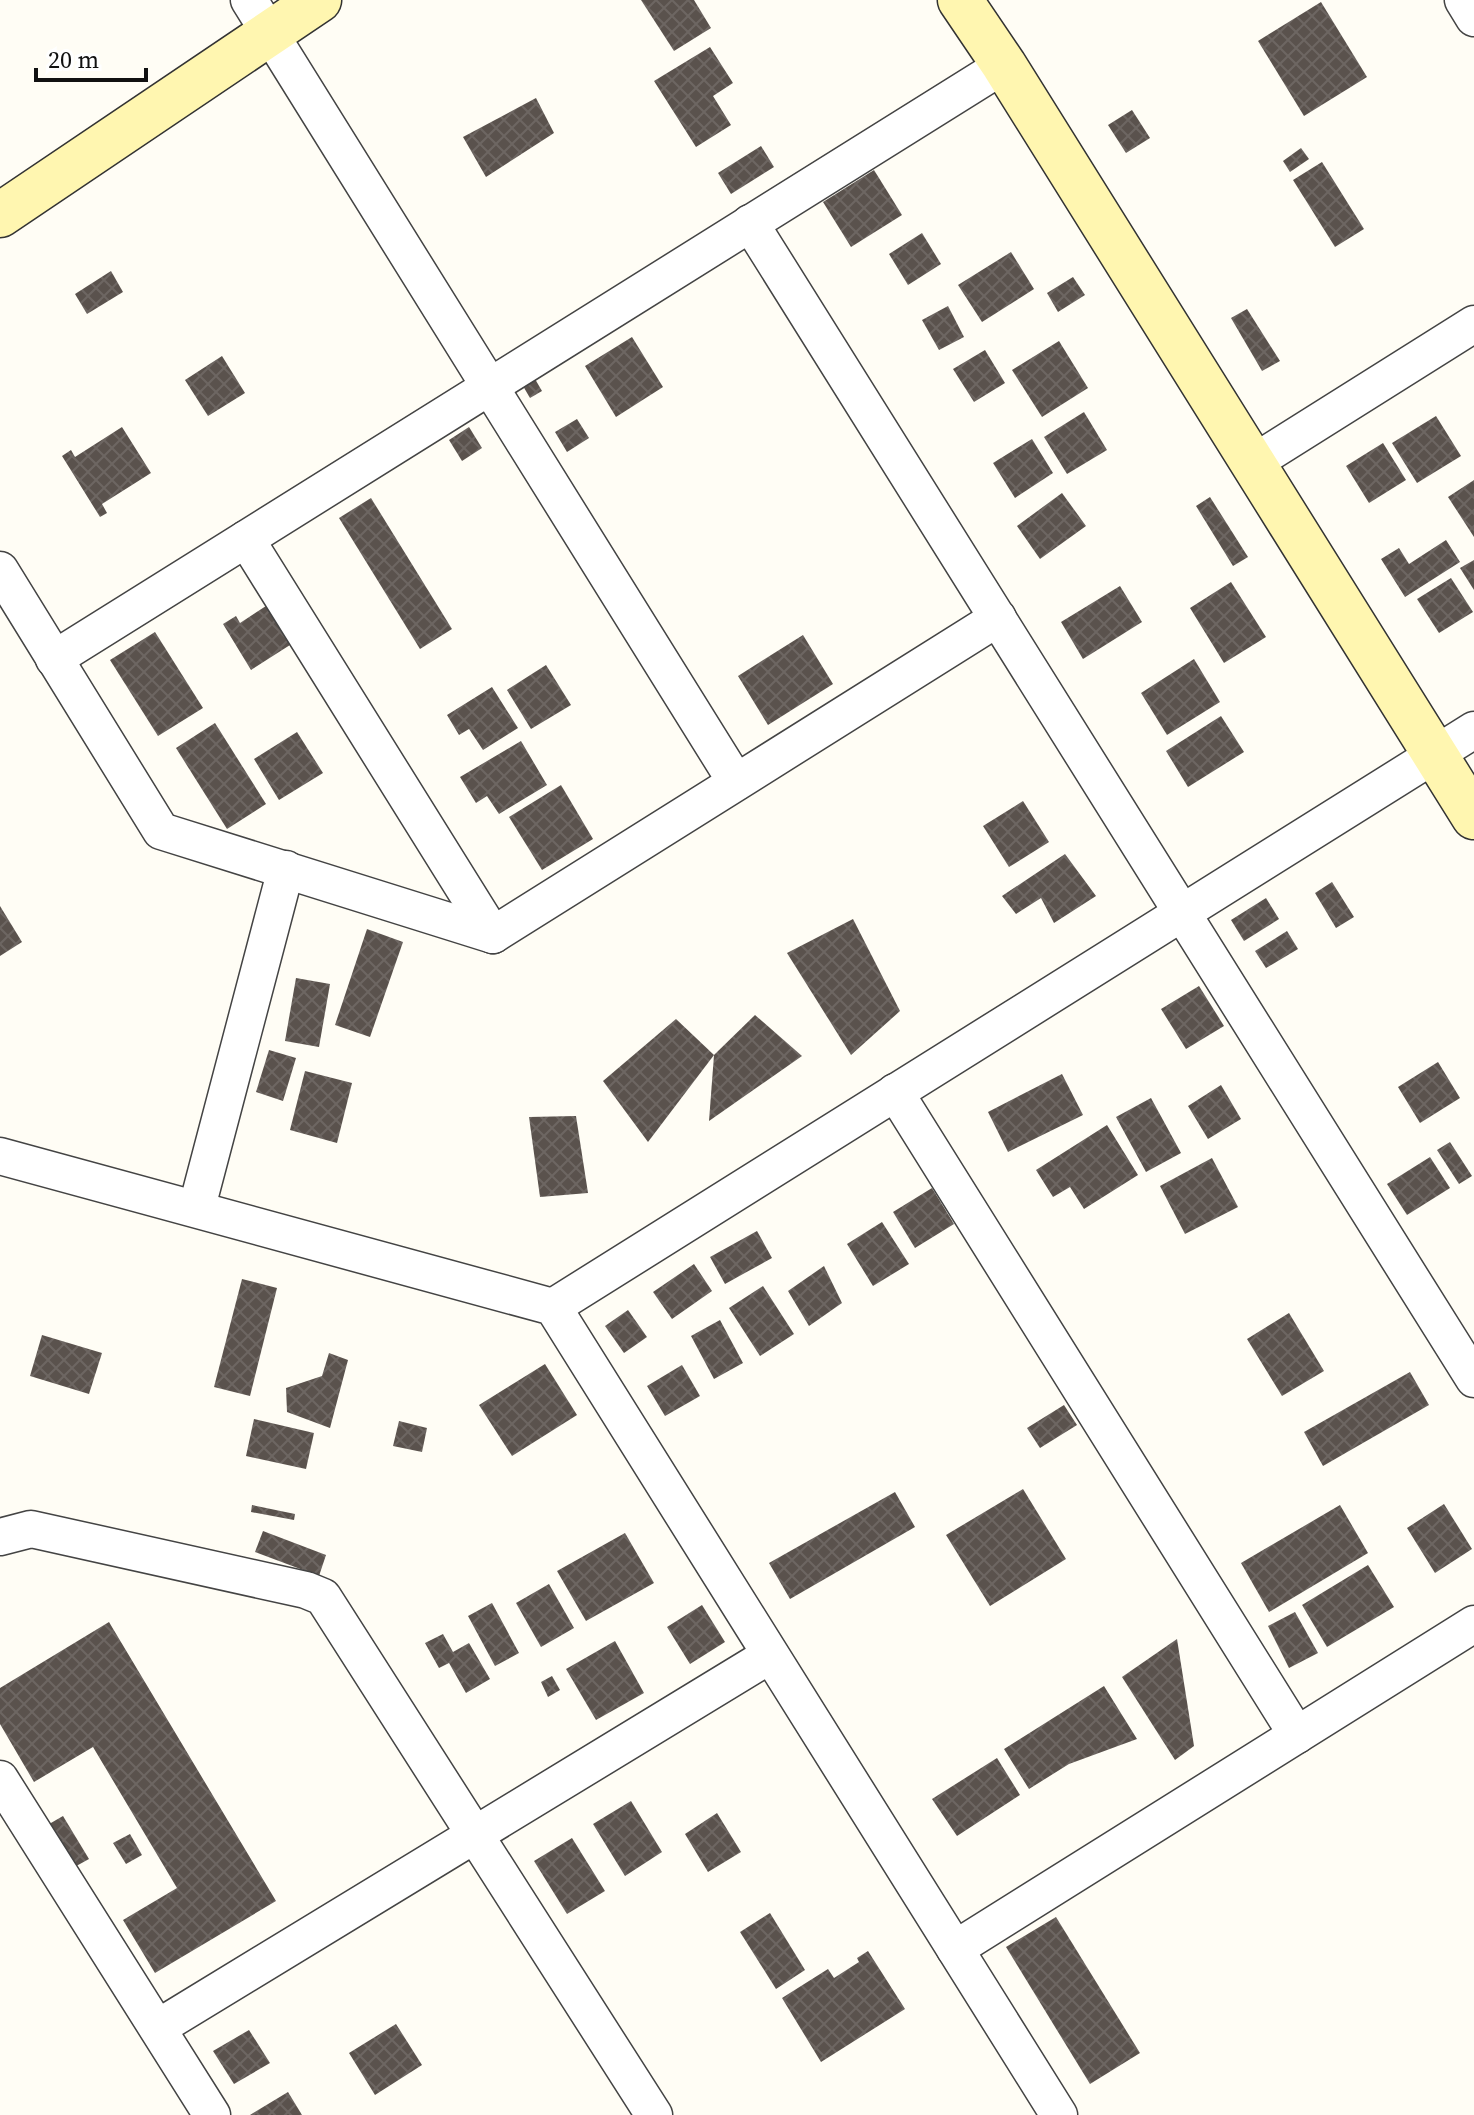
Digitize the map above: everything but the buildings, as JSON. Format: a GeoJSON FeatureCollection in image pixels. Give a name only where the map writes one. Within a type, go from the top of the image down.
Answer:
{"type":"FeatureCollection","features":[{"type":"Feature","properties":{"kind":"street"},"geometry":{"type":"LineString","coordinates":[[0,215],[259,17],[319,0]]}},
{"type":"Feature","properties":{"kind":"street"},"geometry":{"type":"LineString","coordinates":[[960,0],[1004,65],[1474,817]]}},
{"type":"Feature","properties":{"kind":"street"},"geometry":{"type":"LineString","coordinates":[[1463,0],[1474,18]]}},
{"type":"Feature","properties":{"kind":"street"},"geometry":{"type":"LineString","coordinates":[[259,17],[736,782]]}},
{"type":"Feature","properties":{"kind":"street"},"geometry":{"type":"LineString","coordinates":[[54,659],[1004,65]]}},
{"type":"Feature","properties":{"kind":"street"},"geometry":{"type":"LineString","coordinates":[[750,223],[1474,1379]]}},
{"type":"Feature","properties":{"kind":"street"},"geometry":{"type":"LineString","coordinates":[[1253,463],[1474,324]]}},
{"type":"Feature","properties":{"kind":"street"},"geometry":{"type":"LineString","coordinates":[[246,539],[493,935]]}},
{"type":"Feature","properties":{"kind":"street"},"geometry":{"type":"LineString","coordinates":[[0,570],[161,831],[493,935],[998,618]]}},
{"type":"Feature","properties":{"kind":"street"},"geometry":{"type":"LineString","coordinates":[[553,1307],[1474,730]]}},
{"type":"Feature","properties":{"kind":"street"},"geometry":{"type":"LineString","coordinates":[[197,1207],[286,869]]}},
{"type":"Feature","properties":{"kind":"street"},"geometry":{"type":"LineString","coordinates":[[895,1092],[1297,1735]]}},
{"type":"Feature","properties":{"kind":"street"},"geometry":{"type":"LineString","coordinates":[[0,1156],[197,1207],[553,1307],[1059,2115]]}},
{"type":"Feature","properties":{"kind":"street"},"geometry":{"type":"LineString","coordinates":[[0,1537],[31,1529],[306,1590],[323,1597],[654,2115]]}},
{"type":"Feature","properties":{"kind":"street"},"geometry":{"type":"LineString","coordinates":[[955,1949],[1474,1624]]}},
{"type":"Feature","properties":{"kind":"street"},"geometry":{"type":"LineString","coordinates":[[159,2027],[770,1655]]}},
{"type":"Feature","properties":{"kind":"street"},"geometry":{"type":"LineString","coordinates":[[0,1779],[212,2115]]}}]}
